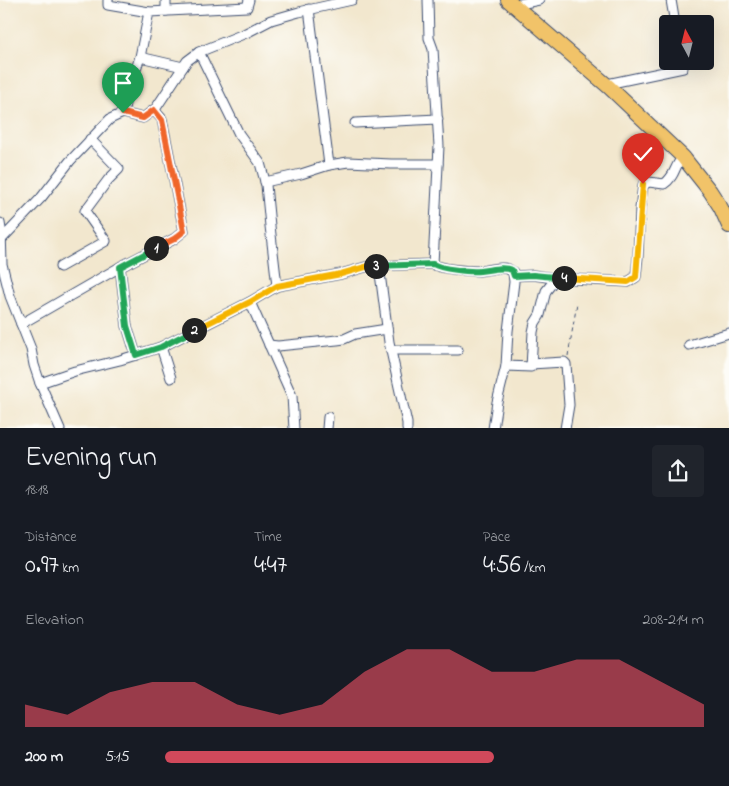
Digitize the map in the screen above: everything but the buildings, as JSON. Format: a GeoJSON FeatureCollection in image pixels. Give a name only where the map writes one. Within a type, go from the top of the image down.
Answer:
{"type":"FeatureCollection","features":[{"type":"Feature","properties":{"kind":"highway"},"geometry":{"type":"LineString","coordinates":[[512,2],[607,84],[683,157],[725,207],[729,226]]}},
{"type":"Feature","properties":{"kind":"street"},"geometry":{"type":"LineString","coordinates":[[108,0],[108,5],[149,12],[247,7],[248,0]]}},
{"type":"Feature","properties":{"kind":"street"},"geometry":{"type":"LineString","coordinates":[[166,0],[166,11]]}},
{"type":"Feature","properties":{"kind":"street"},"geometry":{"type":"LineString","coordinates":[[0,240],[42,198],[70,161],[110,119],[123,113],[143,118],[154,110],[187,61],[200,52],[246,34],[271,20],[352,0]]}},
{"type":"Feature","properties":{"kind":"street"},"geometry":{"type":"LineString","coordinates":[[428,0],[429,38],[433,50],[439,146],[433,264]]}},
{"type":"Feature","properties":{"kind":"street"},"geometry":{"type":"LineString","coordinates":[[512,2],[539,0]]}},
{"type":"Feature","properties":{"kind":"street"},"geometry":{"type":"LineString","coordinates":[[671,0],[674,15]]}},
{"type":"Feature","properties":{"kind":"street"},"geometry":{"type":"LineString","coordinates":[[309,10],[329,164]]}},
{"type":"Feature","properties":{"kind":"street"},"geometry":{"type":"LineString","coordinates":[[123,113],[140,57],[149,12]]}},
{"type":"Feature","properties":{"kind":"street"},"geometry":{"type":"LineString","coordinates":[[200,52],[239,134],[260,163],[265,182],[277,286]]}},
{"type":"Feature","properties":{"kind":"street"},"geometry":{"type":"LineString","coordinates":[[140,57],[183,67]]}},
{"type":"Feature","properties":{"kind":"street"},"geometry":{"type":"LineString","coordinates":[[607,84],[674,70]]}},
{"type":"Feature","properties":{"kind":"street"},"geometry":{"type":"LineString","coordinates":[[21,324],[120,267],[174,239],[184,231],[162,120],[154,110]]}},
{"type":"Feature","properties":{"kind":"street"},"geometry":{"type":"LineString","coordinates":[[355,123],[438,119]]}},
{"type":"Feature","properties":{"kind":"street"},"geometry":{"type":"LineString","coordinates":[[60,267],[106,241],[85,212],[108,180],[119,169],[90,139]]}},
{"type":"Feature","properties":{"kind":"street"},"geometry":{"type":"LineString","coordinates":[[514,276],[533,275],[628,282],[636,277],[643,184],[649,182],[664,184],[670,181],[680,159],[683,157]]}},
{"type":"Feature","properties":{"kind":"street"},"geometry":{"type":"LineString","coordinates":[[265,182],[300,174],[329,164],[348,162],[438,164]]}},
{"type":"Feature","properties":{"kind":"street"},"geometry":{"type":"LineString","coordinates":[[0,223],[2,264],[10,296],[31,348],[40,383],[60,428]]}},
{"type":"Feature","properties":{"kind":"street"},"geometry":{"type":"LineString","coordinates":[[40,383],[75,371],[120,360],[161,347],[250,302],[277,286],[341,274],[369,266],[433,264],[440,268],[478,271],[508,268],[512,270],[514,276],[506,366],[493,428]]}},
{"type":"Feature","properties":{"kind":"street"},"geometry":{"type":"LineString","coordinates":[[379,266],[387,329],[407,428]]}},
{"type":"Feature","properties":{"kind":"street"},"geometry":{"type":"LineString","coordinates":[[120,267],[127,326],[136,355]]}},
{"type":"Feature","properties":{"kind":"street"},"geometry":{"type":"LineString","coordinates":[[531,364],[535,323],[540,315],[546,291],[554,278]]}},
{"type":"Feature","properties":{"kind":"street"},"geometry":{"type":"LineString","coordinates":[[250,302],[292,396],[294,428]]}},
{"type":"Feature","properties":{"kind":"street"},"geometry":{"type":"LineString","coordinates":[[269,345],[278,346],[337,340],[355,334],[387,329]]}},
{"type":"Feature","properties":{"kind":"street"},"geometry":{"type":"LineString","coordinates":[[689,345],[729,333]]}},
{"type":"Feature","properties":{"kind":"street"},"geometry":{"type":"LineString","coordinates":[[161,347],[171,378]]}},
{"type":"Feature","properties":{"kind":"street"},"geometry":{"type":"LineString","coordinates":[[391,350],[458,350]]}},
{"type":"Feature","properties":{"kind":"street"},"geometry":{"type":"LineString","coordinates":[[506,366],[531,367],[531,364],[564,362],[566,364],[569,405],[565,428]]}},
{"type":"Feature","properties":{"kind":"street"},"geometry":{"type":"LineString","coordinates":[[327,428],[328,417]]}},
{"type":"Feature","properties":{"kind":"path"},"geometry":{"type":"LineString","coordinates":[[566,364],[577,303]]}},
{"type":"Feature","properties":{"kind":"route"},"geometry":{"type":"LineString","coordinates":[[123,113],[143,118],[154,110],[162,120],[184,231],[174,239],[120,267],[127,326],[136,355],[161,347],[250,302],[277,286],[341,274],[369,266],[433,264],[440,268],[478,271],[508,268],[512,270],[514,276],[533,275],[628,282],[636,277],[637,272],[643,184]]}}]}
